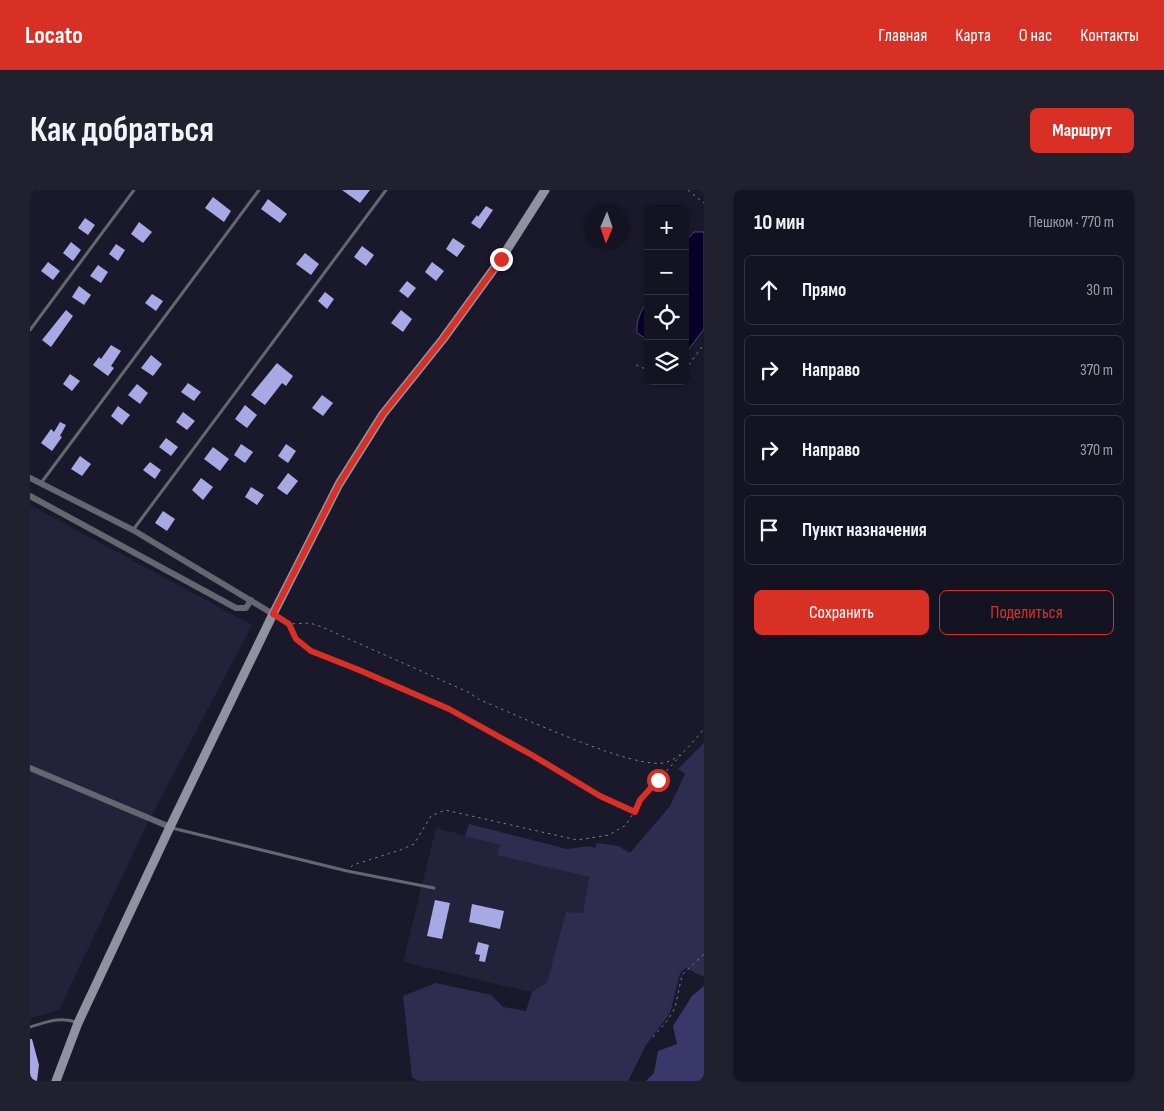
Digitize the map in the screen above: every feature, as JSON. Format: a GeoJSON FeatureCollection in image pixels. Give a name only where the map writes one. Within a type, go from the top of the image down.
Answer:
{"type":"FeatureCollection","features":[{"type":"Feature","properties":{"kind":"street"},"geometry":{"type":"LineString","coordinates":[[56,1081],[78,1023],[170,827],[273,614],[344,476],[383,414],[443,339],[501,259],[545,190]]}},
{"type":"Feature","properties":{"kind":"street"},"geometry":{"type":"LineString","coordinates":[[30,478],[133,530],[273,614]]}},
{"type":"Feature","properties":{"kind":"street"},"geometry":{"type":"LineString","coordinates":[[30,496],[236,608],[246,608],[251,600]]}},
{"type":"Feature","properties":{"kind":"street"},"geometry":{"type":"LineString","coordinates":[[30,768],[170,827]]}},
{"type":"Feature","properties":{"kind":"lane"},"geometry":{"type":"LineString","coordinates":[[30,330],[134,190]]}},
{"type":"Feature","properties":{"kind":"lane"},"geometry":{"type":"LineString","coordinates":[[41,483],[259,190]]}},
{"type":"Feature","properties":{"kind":"lane"},"geometry":{"type":"LineString","coordinates":[[133,530],[386,190]]}},
{"type":"Feature","properties":{"kind":"lane"},"geometry":{"type":"LineString","coordinates":[[170,827],[347,871],[434,888]]}},
{"type":"Feature","properties":{"kind":"lane"},"geometry":{"type":"LineString","coordinates":[[30,1027],[56,1019],[78,1023]]}},
{"type":"Feature","properties":{"kind":"path"},"geometry":{"type":"LineString","coordinates":[[688,190],[704,203]]}},
{"type":"Feature","properties":{"kind":"path"},"geometry":{"type":"LineString","coordinates":[[689,365],[704,344]]}},
{"type":"Feature","properties":{"kind":"path"},"geometry":{"type":"LineString","coordinates":[[636,365],[644,368]]}},
{"type":"Feature","properties":{"kind":"path"},"geometry":{"type":"LineString","coordinates":[[273,614],[289,624],[296,639],[311,651],[449,709],[532,755],[600,796],[635,812]]}},
{"type":"Feature","properties":{"kind":"path"},"geometry":{"type":"LineString","coordinates":[[289,624],[310,623],[322,627],[468,692],[480,700],[586,744],[644,763],[666,763],[683,753]]}},
{"type":"Feature","properties":{"kind":"path"},"geometry":{"type":"LineString","coordinates":[[347,871],[353,864],[414,844],[431,816],[446,810],[577,840],[609,835],[626,825],[635,812],[640,800],[704,729]]}},
{"type":"Feature","properties":{"kind":"path"},"geometry":{"type":"LineString","coordinates":[[653,1037],[675,1008],[682,975],[704,954]]}},
{"type":"Feature","properties":{"kind":"shaded area"},"geometry":{"type":"Polygon","coordinates":[[[694,232],[704,232],[704,329],[689,349],[689,250],[689,238],[694,232]]]}},
{"type":"Feature","properties":{"kind":"shaded area"},"geometry":{"type":"Polygon","coordinates":[[[644,306],[644,337],[637,333],[637,324],[644,306]]]}},
{"type":"Feature","properties":{"kind":"shaded area"},"geometry":{"type":"Polygon","coordinates":[[[30,505],[252,625],[147,824],[59,1010],[30,1018],[30,505]]]}},
{"type":"Feature","properties":{"kind":"shaded area"},"geometry":{"type":"Polygon","coordinates":[[[704,743],[704,977],[686,968],[680,973],[670,1013],[646,1045],[628,1081],[418,1081],[412,1077],[403,996],[436,983],[491,995],[503,1007],[526,1011],[532,992],[547,982],[566,912],[583,913],[589,877],[497,855],[500,845],[465,836],[469,824],[567,849],[590,846],[595,848],[597,843],[618,846],[630,853],[670,806],[685,774],[678,769],[704,743]]]}},
{"type":"Feature","properties":{"kind":"shaded area"},"geometry":{"type":"Polygon","coordinates":[[[436,828],[501,845],[498,855],[589,877],[583,914],[566,912],[547,982],[532,992],[403,962],[436,828]]]}},
{"type":"Feature","properties":{"kind":"shaded area"},"geometry":{"type":"Polygon","coordinates":[[[704,986],[704,1081],[646,1081],[654,1073],[658,1051],[677,1044],[673,1026],[692,996],[704,986]]]}},
{"type":"Feature","properties":{"kind":"building"},"geometry":{"type":"Polygon","coordinates":[[[342,190],[370,190],[360,203],[342,190]]]}},
{"type":"Feature","properties":{"kind":"building"},"geometry":{"type":"Polygon","coordinates":[[[213,197],[231,211],[224,222],[205,208],[213,197]]]}},
{"type":"Feature","properties":{"kind":"building"},"geometry":{"type":"Polygon","coordinates":[[[268,199],[287,214],[280,223],[261,209],[268,199]]]}},
{"type":"Feature","properties":{"kind":"building"},"geometry":{"type":"Polygon","coordinates":[[[486,206],[493,210],[480,229],[471,223],[486,206]]]}},
{"type":"Feature","properties":{"kind":"building"},"geometry":{"type":"Polygon","coordinates":[[[85,218],[95,225],[88,235],[78,228],[85,218]]]}},
{"type":"Feature","properties":{"kind":"building"},"geometry":{"type":"Polygon","coordinates":[[[139,222],[152,232],[143,243],[131,234],[139,222]]]}},
{"type":"Feature","properties":{"kind":"building"},"geometry":{"type":"Polygon","coordinates":[[[453,238],[465,246],[457,257],[446,249],[453,238]]]}},
{"type":"Feature","properties":{"kind":"building"},"geometry":{"type":"Polygon","coordinates":[[[71,242],[81,250],[73,261],[63,253],[71,242]]]}},
{"type":"Feature","properties":{"kind":"building"},"geometry":{"type":"Polygon","coordinates":[[[116,244],[125,250],[118,261],[109,254],[116,244]]]}},
{"type":"Feature","properties":{"kind":"building"},"geometry":{"type":"Polygon","coordinates":[[[362,246],[374,255],[366,266],[354,257],[362,246]]]}},
{"type":"Feature","properties":{"kind":"building"},"geometry":{"type":"Polygon","coordinates":[[[305,253],[319,264],[311,275],[296,264],[305,253]]]}},
{"type":"Feature","properties":{"kind":"building"},"geometry":{"type":"Polygon","coordinates":[[[48,262],[60,271],[53,280],[41,271],[48,262]]]}},
{"type":"Feature","properties":{"kind":"building"},"geometry":{"type":"Polygon","coordinates":[[[432,262],[444,271],[436,281],[425,272],[432,262]]]}},
{"type":"Feature","properties":{"kind":"building"},"geometry":{"type":"Polygon","coordinates":[[[98,265],[108,272],[101,283],[90,276],[98,265]]]}},
{"type":"Feature","properties":{"kind":"building"},"geometry":{"type":"Polygon","coordinates":[[[407,281],[416,288],[408,298],[399,291],[407,281]]]}},
{"type":"Feature","properties":{"kind":"building"},"geometry":{"type":"Polygon","coordinates":[[[79,286],[91,295],[84,305],[72,297],[79,286]]]}},
{"type":"Feature","properties":{"kind":"building"},"geometry":{"type":"Polygon","coordinates":[[[325,292],[334,299],[327,309],[318,301],[325,292]]]}},
{"type":"Feature","properties":{"kind":"building"},"geometry":{"type":"Polygon","coordinates":[[[152,294],[163,301],[156,311],[145,303],[152,294]]]}},
{"type":"Feature","properties":{"kind":"building"},"geometry":{"type":"Polygon","coordinates":[[[66,310],[73,316],[51,347],[42,340],[66,310]]]}},
{"type":"Feature","properties":{"kind":"building"},"geometry":{"type":"Polygon","coordinates":[[[401,310],[412,319],[403,332],[391,323],[401,310]]]}},
{"type":"Feature","properties":{"kind":"building"},"geometry":{"type":"Polygon","coordinates":[[[111,345],[121,351],[111,366],[114,368],[108,376],[93,365],[99,357],[101,359],[111,345]]]}},
{"type":"Feature","properties":{"kind":"building"},"geometry":{"type":"Polygon","coordinates":[[[151,355],[162,364],[153,376],[141,368],[151,355]]]}},
{"type":"Feature","properties":{"kind":"building"},"geometry":{"type":"Polygon","coordinates":[[[277,363],[293,376],[286,386],[282,383],[265,405],[251,395],[277,363]]]}},
{"type":"Feature","properties":{"kind":"building"},"geometry":{"type":"Polygon","coordinates":[[[70,374],[80,381],[72,391],[63,384],[70,374]]]}},
{"type":"Feature","properties":{"kind":"building"},"geometry":{"type":"Polygon","coordinates":[[[188,383],[201,392],[194,401],[181,392],[188,383]]]}},
{"type":"Feature","properties":{"kind":"building"},"geometry":{"type":"Polygon","coordinates":[[[137,384],[148,393],[140,404],[128,395],[137,384]]]}},
{"type":"Feature","properties":{"kind":"building"},"geometry":{"type":"Polygon","coordinates":[[[322,395],[333,403],[323,416],[312,408],[322,395]]]}},
{"type":"Feature","properties":{"kind":"building"},"geometry":{"type":"Polygon","coordinates":[[[245,405],[257,415],[247,428],[235,419],[245,405]]]}},
{"type":"Feature","properties":{"kind":"building"},"geometry":{"type":"Polygon","coordinates":[[[118,406],[130,415],[122,425],[111,416],[118,406]]]}},
{"type":"Feature","properties":{"kind":"building"},"geometry":{"type":"Polygon","coordinates":[[[183,412],[195,421],[187,430],[176,422],[183,412]]]}},
{"type":"Feature","properties":{"kind":"building"},"geometry":{"type":"Polygon","coordinates":[[[60,422],[66,425],[60,436],[62,437],[52,451],[41,443],[51,429],[54,432],[60,422]]]}},
{"type":"Feature","properties":{"kind":"building"},"geometry":{"type":"Polygon","coordinates":[[[166,438],[178,447],[171,456],[159,447],[166,438]]]}},
{"type":"Feature","properties":{"kind":"building"},"geometry":{"type":"Polygon","coordinates":[[[241,444],[253,452],[245,463],[234,455],[241,444]]]}},
{"type":"Feature","properties":{"kind":"building"},"geometry":{"type":"Polygon","coordinates":[[[286,444],[296,451],[288,463],[278,456],[286,444]]]}},
{"type":"Feature","properties":{"kind":"building"},"geometry":{"type":"Polygon","coordinates":[[[213,447],[229,459],[220,471],[204,459],[213,447]]]}},
{"type":"Feature","properties":{"kind":"building"},"geometry":{"type":"Polygon","coordinates":[[[80,456],[91,464],[82,476],[71,469],[80,456]]]}},
{"type":"Feature","properties":{"kind":"building"},"geometry":{"type":"Polygon","coordinates":[[[150,462],[161,470],[155,479],[143,470],[150,462]]]}},
{"type":"Feature","properties":{"kind":"building"},"geometry":{"type":"Polygon","coordinates":[[[288,473],[298,481],[287,495],[277,488],[288,473]]]}},
{"type":"Feature","properties":{"kind":"building"},"geometry":{"type":"Polygon","coordinates":[[[201,478],[213,487],[203,500],[192,490],[201,478]]]}},
{"type":"Feature","properties":{"kind":"building"},"geometry":{"type":"Polygon","coordinates":[[[251,487],[264,495],[257,505],[245,497],[251,487]]]}},
{"type":"Feature","properties":{"kind":"building"},"geometry":{"type":"Polygon","coordinates":[[[163,511],[175,519],[167,531],[155,523],[163,511]]]}},
{"type":"Feature","properties":{"kind":"building"},"geometry":{"type":"Polygon","coordinates":[[[435,900],[450,903],[442,939],[427,936],[435,900]]]}},
{"type":"Feature","properties":{"kind":"building"},"geometry":{"type":"Polygon","coordinates":[[[472,904],[504,911],[500,929],[469,922],[472,904]]]}},
{"type":"Feature","properties":{"kind":"building"},"geometry":{"type":"Polygon","coordinates":[[[478,942],[489,945],[485,962],[479,961],[480,955],[475,954],[478,942]]]}},
{"type":"Feature","properties":{"kind":"building"},"geometry":{"type":"Polygon","coordinates":[[[30,1039],[32,1039],[39,1065],[37,1081],[30,1081],[30,1039]]]}},
{"type":"Feature","properties":{"kind":"route"},"geometry":{"type":"LineString","coordinates":[[501,259],[443,339],[383,414],[339,484],[273,614],[289,624],[296,639],[311,651],[449,709],[532,755],[600,796],[635,812],[640,800],[658,780]]}}]}
